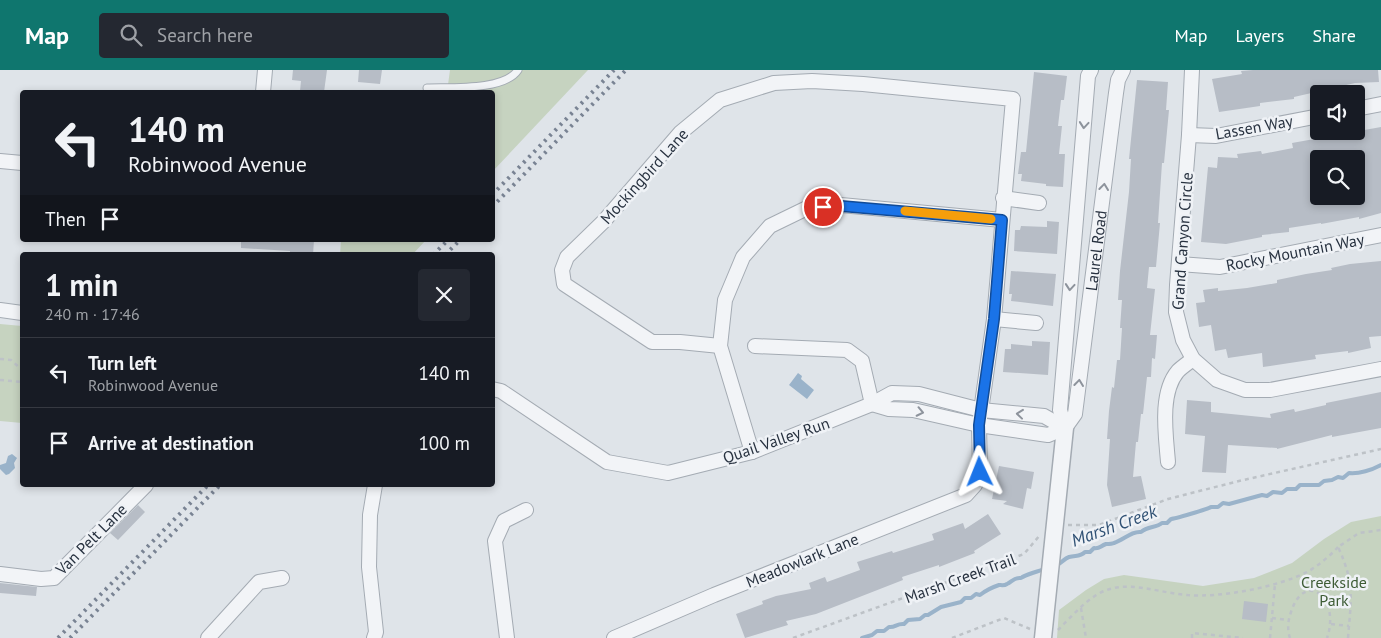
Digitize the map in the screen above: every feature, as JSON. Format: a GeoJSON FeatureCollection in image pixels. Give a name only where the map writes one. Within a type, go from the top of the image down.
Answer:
{"type":"FeatureCollection","features":[{"type":"Feature","properties":{"kind":"street"},"geometry":{"type":"LineString","coordinates":[[263,90],[265,70]]}},
{"type":"Feature","properties":{"kind":"street","name":"Laurel Road"},"geometry":{"type":"LineString","coordinates":[[1044,636],[1065,428],[1060,410],[1088,76],[1091,70]]}},
{"type":"Feature","properties":{"kind":"street","name":"Laurel Road"},"geometry":{"type":"LineString","coordinates":[[1065,428],[1075,414],[1116,93],[1118,80],[1123,70]]}},
{"type":"Feature","properties":{"kind":"street","name":"Grand Canyon Circle"},"geometry":{"type":"LineString","coordinates":[[1192,70],[1176,312],[1183,340],[1193,359],[1217,380],[1245,390],[1270,390],[1381,369]]}},
{"type":"Feature","properties":{"kind":"street","name":"Mockingbird Lane"},"geometry":{"type":"LineString","coordinates":[[720,346],[680,342],[652,342],[564,284],[562,270],[568,257],[604,221],[680,133],[720,100],[774,83],[812,81],[863,84],[1013,100],[1003,198]]}},
{"type":"Feature","properties":{"kind":"street"},"geometry":{"type":"LineString","coordinates":[[1365,107],[1381,104]]}},
{"type":"Feature","properties":{"kind":"street","name":"Lassen Way"},"geometry":{"type":"LineString","coordinates":[[1189,134],[1216,136],[1310,118]]}},
{"type":"Feature","properties":{"kind":"street"},"geometry":{"type":"LineString","coordinates":[[0,161],[20,163]]}},
{"type":"Feature","properties":{"kind":"street"},"geometry":{"type":"LineString","coordinates":[[979,425],[994,319],[1003,198],[1039,203]]}},
{"type":"Feature","properties":{"kind":"street"},"geometry":{"type":"LineString","coordinates":[[752,452],[720,346],[725,300],[743,256],[770,226],[805,209],[841,206],[1002,220]]}},
{"type":"Feature","properties":{"kind":"street","name":"Rocky Mountain Way"},"geometry":{"type":"LineString","coordinates":[[1178,264],[1220,267],[1381,235]]}},
{"type":"Feature","properties":{"kind":"street"},"geometry":{"type":"LineString","coordinates":[[0,310],[20,313]]}},
{"type":"Feature","properties":{"kind":"street"},"geometry":{"type":"LineString","coordinates":[[994,319],[1036,323]]}},
{"type":"Feature","properties":{"kind":"street"},"geometry":{"type":"LineString","coordinates":[[755,346],[847,350],[862,361],[872,404],[888,409],[913,410],[979,425],[1048,435],[1065,428]]}},
{"type":"Feature","properties":{"kind":"street"},"geometry":{"type":"LineString","coordinates":[[1168,462],[1165,420],[1169,391],[1178,372],[1193,359]]}},
{"type":"Feature","properties":{"kind":"street","name":"Quail Valley Run"},"geometry":{"type":"LineString","coordinates":[[495,389],[502,390],[607,462],[668,473],[752,452],[872,404],[892,393],[919,394],[981,410],[1044,416],[1065,428]]}},
{"type":"Feature","properties":{"kind":"street","name":"Meadowlark Lane"},"geometry":{"type":"LineString","coordinates":[[614,638],[714,595],[966,495],[975,484],[980,472],[979,425]]}},
{"type":"Feature","properties":{"kind":"street","name":"Van Pelt Lane"},"geometry":{"type":"LineString","coordinates":[[0,574],[42,579],[54,578],[144,487]]}},
{"type":"Feature","properties":{"kind":"street"},"geometry":{"type":"LineString","coordinates":[[374,638],[376,632],[369,567],[370,515],[375,487]]}},
{"type":"Feature","properties":{"kind":"street"},"geometry":{"type":"LineString","coordinates":[[507,638],[496,541],[504,521],[526,510]]}},
{"type":"Feature","properties":{"kind":"street"},"geometry":{"type":"LineString","coordinates":[[208,638],[259,582],[282,578]]}},
{"type":"Feature","properties":{"kind":"lane"},"geometry":{"type":"LineString","coordinates":[[427,88],[493,85],[514,76],[518,70]]}},
{"type":"Feature","properties":{"kind":"path"},"geometry":{"type":"LineString","coordinates":[[0,359],[11,360],[20,368]]}},
{"type":"Feature","properties":{"kind":"path"},"geometry":{"type":"LineString","coordinates":[[0,380],[20,382]]}},
{"type":"Feature","properties":{"kind":"path"},"geometry":{"type":"LineString","coordinates":[[1054,526],[1099,525],[1168,499],[1381,448]]}},
{"type":"Feature","properties":{"kind":"path","name":"Marsh Creek Trail"},"geometry":{"type":"LineString","coordinates":[[794,638],[1024,554],[1037,537],[1054,526]]}},
{"type":"Feature","properties":{"kind":"path"},"geometry":{"type":"LineString","coordinates":[[952,638],[1004,618],[1044,636],[1056,632],[1098,594],[1128,586],[1186,595],[1206,596],[1228,594],[1275,584],[1308,571],[1329,558],[1338,547],[1359,532],[1381,530]]}},
{"type":"Feature","properties":{"kind":"path"},"geometry":{"type":"LineString","coordinates":[[1338,547],[1347,565],[1352,585],[1348,638]]}},
{"type":"Feature","properties":{"kind":"path"},"geometry":{"type":"LineString","coordinates":[[1270,638],[1275,584]]}},
{"type":"Feature","properties":{"kind":"path"},"geometry":{"type":"LineString","coordinates":[[1290,638],[1288,634],[1289,620],[1294,604],[1300,594],[1308,590],[1319,593],[1327,602],[1331,624],[1327,638]]}},
{"type":"Feature","properties":{"kind":"path"},"geometry":{"type":"LineString","coordinates":[[1081,608],[1086,638]]}},
{"type":"Feature","properties":{"kind":"path"},"geometry":{"type":"LineString","coordinates":[[1272,618],[1289,620]]}},
{"type":"Feature","properties":{"kind":"path"},"geometry":{"type":"LineString","coordinates":[[1331,624],[1349,626]]}},
{"type":"Feature","properties":{"kind":"path"},"geometry":{"type":"LineString","coordinates":[[1192,638],[1192,633],[1243,638]]}},
{"type":"Feature","properties":{"kind":"green space"},"geometry":{"type":"Polygon","coordinates":[[[450,70],[588,70],[495,169],[495,90],[447,90],[450,70]]]}},
{"type":"Feature","properties":{"kind":"green space"},"geometry":{"type":"Polygon","coordinates":[[[341,242],[424,242],[415,252],[340,252],[341,242]]]}},
{"type":"Feature","properties":{"kind":"green space"},"geometry":{"type":"Polygon","coordinates":[[[0,324],[20,326],[20,423],[0,421],[0,324]]]}},
{"type":"Feature","properties":{"kind":"green space","name":"Creekside Park"},"geometry":{"type":"Polygon","coordinates":[[[1381,516],[1381,638],[1057,638],[1059,610],[1104,579],[1124,575],[1203,586],[1254,578],[1292,563],[1351,522],[1381,516]]]}},
{"type":"Feature","properties":{"kind":"water"},"geometry":{"type":"Polygon","coordinates":[[[798,373],[802,376],[801,379],[814,390],[807,399],[789,385],[798,373]]]}},
{"type":"Feature","properties":{"kind":"water"},"geometry":{"type":"Polygon","coordinates":[[[12,454],[17,458],[14,463],[15,468],[6,475],[0,469],[0,465],[6,463],[8,456],[12,454]]]}},
{"type":"Feature","properties":{"kind":"building"},"geometry":{"type":"Polygon","coordinates":[[[293,70],[327,70],[324,90],[300,90],[301,81],[292,80],[293,70]]]}},
{"type":"Feature","properties":{"kind":"building"},"geometry":{"type":"Polygon","coordinates":[[[359,70],[382,70],[380,84],[358,82],[359,70]]]}},
{"type":"Feature","properties":{"kind":"building"},"geometry":{"type":"Polygon","coordinates":[[[1378,70],[1379,82],[1346,85],[1310,85],[1310,93],[1294,97],[1294,99],[1260,103],[1260,106],[1219,112],[1212,79],[1242,74],[1241,71],[1378,70]]]}},
{"type":"Feature","properties":{"kind":"building"},"geometry":{"type":"Polygon","coordinates":[[[1034,72],[1067,76],[1064,100],[1061,100],[1058,126],[1062,126],[1059,154],[1065,154],[1063,187],[1021,181],[1022,174],[1018,174],[1021,152],[1026,152],[1034,72]]]}},
{"type":"Feature","properties":{"kind":"building"},"geometry":{"type":"Polygon","coordinates":[[[1137,80],[1168,82],[1166,110],[1169,110],[1164,163],[1162,163],[1156,267],[1149,267],[1147,288],[1155,289],[1150,335],[1157,335],[1155,359],[1152,358],[1151,377],[1147,377],[1143,414],[1141,414],[1138,442],[1136,442],[1133,477],[1141,476],[1146,499],[1112,507],[1107,485],[1110,439],[1107,439],[1112,387],[1114,388],[1117,360],[1120,360],[1122,300],[1118,300],[1129,192],[1131,159],[1129,159],[1137,80]]]}},
{"type":"Feature","properties":{"kind":"building"},"geometry":{"type":"Polygon","coordinates":[[[1381,127],[1381,213],[1359,219],[1359,217],[1289,228],[1289,232],[1262,235],[1262,237],[1226,244],[1201,242],[1208,167],[1217,168],[1218,157],[1238,158],[1237,154],[1261,151],[1262,154],[1293,148],[1292,143],[1310,140],[1365,140],[1365,130],[1381,127]]]}},
{"type":"Feature","properties":{"kind":"building"},"geometry":{"type":"Polygon","coordinates":[[[1047,221],[1059,222],[1057,254],[1014,251],[1015,230],[1020,230],[1021,226],[1047,227],[1047,221]]]}},
{"type":"Feature","properties":{"kind":"building"},"geometry":{"type":"Polygon","coordinates":[[[241,242],[314,242],[313,252],[241,248],[241,242]]]}},
{"type":"Feature","properties":{"kind":"building"},"geometry":{"type":"Polygon","coordinates":[[[1381,261],[1381,336],[1369,337],[1371,348],[1348,353],[1348,351],[1315,355],[1316,359],[1263,367],[1262,353],[1228,358],[1226,349],[1215,351],[1211,325],[1199,327],[1196,303],[1205,302],[1203,290],[1218,288],[1218,291],[1247,288],[1277,283],[1277,280],[1332,270],[1331,268],[1350,264],[1381,261]]]}},
{"type":"Feature","properties":{"kind":"building"},"geometry":{"type":"Polygon","coordinates":[[[1011,271],[1056,274],[1053,306],[1011,301],[1012,294],[1009,294],[1011,271]]]}},
{"type":"Feature","properties":{"kind":"building"},"geometry":{"type":"Polygon","coordinates":[[[1032,341],[1050,342],[1048,375],[1003,372],[1005,349],[1011,349],[1011,344],[1032,346],[1032,341]]]}},
{"type":"Feature","properties":{"kind":"building"},"geometry":{"type":"Polygon","coordinates":[[[1381,392],[1381,428],[1332,437],[1332,435],[1277,449],[1228,445],[1226,473],[1202,472],[1205,436],[1185,434],[1187,400],[1211,402],[1211,412],[1271,418],[1270,414],[1294,409],[1295,412],[1326,405],[1326,403],[1381,392]]]}},
{"type":"Feature","properties":{"kind":"building"},"geometry":{"type":"Polygon","coordinates":[[[999,466],[1034,472],[1031,489],[1027,488],[1023,509],[1003,504],[1007,501],[992,499],[999,466]]]}},
{"type":"Feature","properties":{"kind":"building"},"geometry":{"type":"Polygon","coordinates":[[[138,505],[145,512],[118,540],[110,533],[138,505]]]}},
{"type":"Feature","properties":{"kind":"building"},"geometry":{"type":"Polygon","coordinates":[[[988,514],[1001,534],[974,551],[975,553],[939,567],[939,565],[902,577],[903,580],[816,614],[786,621],[788,625],[745,638],[736,614],[763,604],[762,601],[776,596],[811,589],[809,583],[825,577],[827,582],[860,570],[857,562],[934,540],[932,534],[963,523],[965,529],[988,514]]]}},
{"type":"Feature","properties":{"kind":"building"},"geometry":{"type":"Polygon","coordinates":[[[0,583],[37,587],[36,596],[0,593],[0,583]]]}},
{"type":"Feature","properties":{"kind":"building"},"geometry":{"type":"Polygon","coordinates":[[[1244,601],[1268,604],[1266,622],[1242,619],[1244,601]]]}},
{"type":"Feature","properties":{"kind":"waterway","name":"Marsh Creek"},"geometry":{"type":"LineString","coordinates":[[1054,565],[1069,557],[1090,552],[1094,548],[1118,542],[1134,533],[1167,523],[1171,519],[1211,507],[1218,507],[1223,503],[1229,504],[1262,495],[1267,496],[1273,492],[1282,493],[1287,489],[1296,489],[1300,485],[1319,485],[1324,481],[1338,477],[1343,478],[1349,473],[1357,473],[1381,465]]}},
{"type":"Feature","properties":{"kind":"waterway","name":"Marsh Creek"},"geometry":{"type":"LineString","coordinates":[[862,638],[872,635],[877,631],[884,631],[889,627],[904,624],[908,620],[920,619],[941,607],[961,602],[965,598],[971,598],[976,594],[980,595],[999,585],[1005,585],[1017,578],[1046,569]]}},
{"type":"Feature","properties":{"kind":"railway"},"geometry":{"type":"LineString","coordinates":[[495,192],[614,70]]}},
{"type":"Feature","properties":{"kind":"railway"},"geometry":{"type":"LineString","coordinates":[[495,204],[626,70]]}},
{"type":"Feature","properties":{"kind":"railway"},"geometry":{"type":"LineString","coordinates":[[436,252],[446,242]]}},
{"type":"Feature","properties":{"kind":"railway"},"geometry":{"type":"LineString","coordinates":[[448,252],[458,242]]}},
{"type":"Feature","properties":{"kind":"railway"},"geometry":{"type":"LineString","coordinates":[[58,638],[206,487]]}},
{"type":"Feature","properties":{"kind":"railway"},"geometry":{"type":"LineString","coordinates":[[70,638],[218,487]]}},
{"type":"Feature","properties":{"kind":"slow traffic"},"geometry":{"type":"LineString","coordinates":[[905,211],[991,219]]}},
{"type":"Feature","properties":{"kind":"route"},"geometry":{"type":"LineString","coordinates":[[823,207],[841,206],[1002,220],[994,319],[979,425],[980,472]]}}]}
